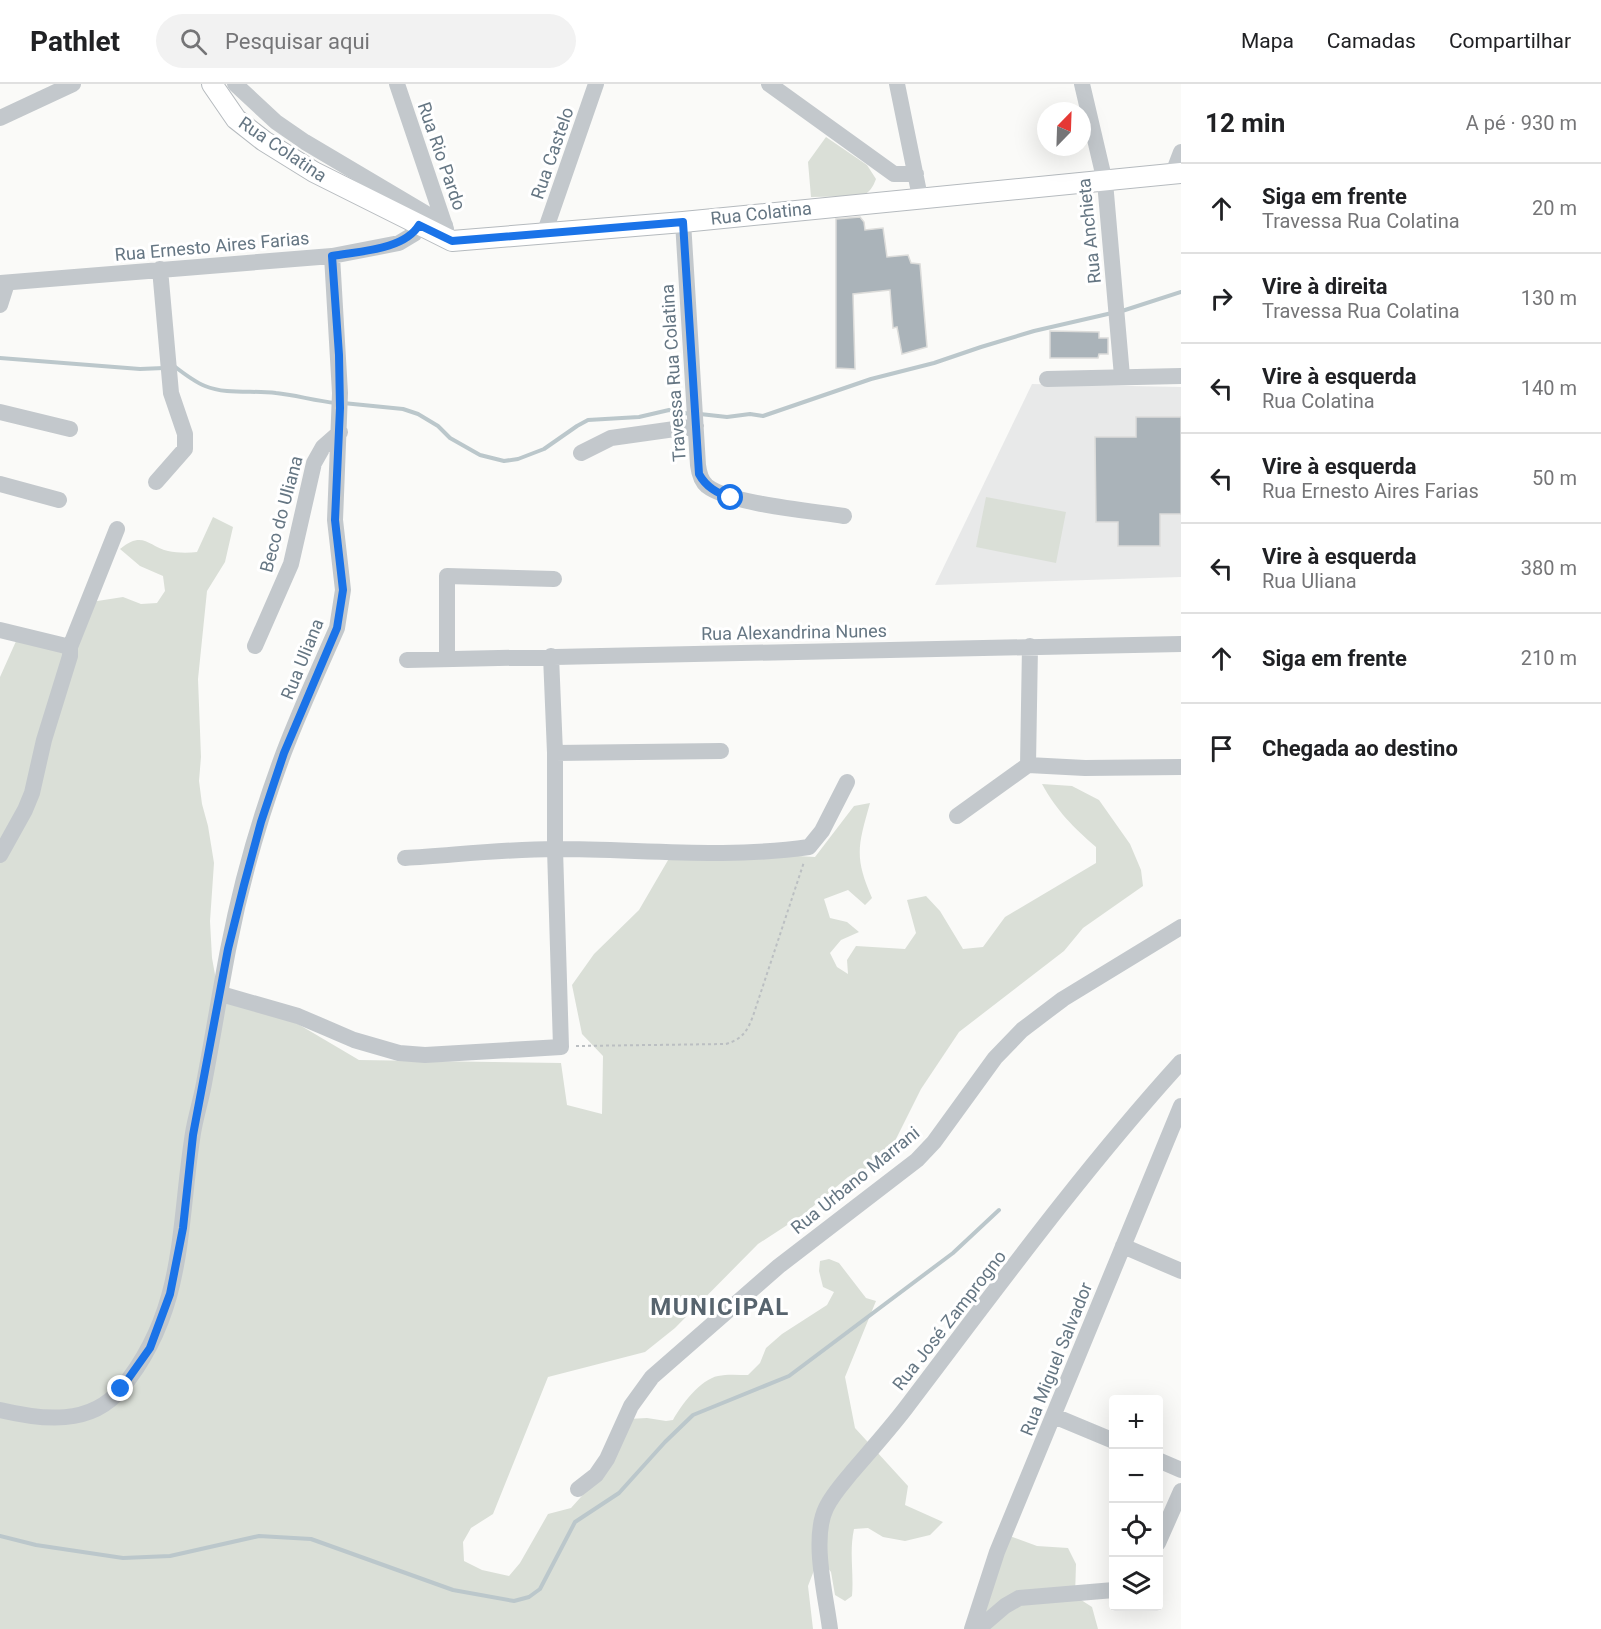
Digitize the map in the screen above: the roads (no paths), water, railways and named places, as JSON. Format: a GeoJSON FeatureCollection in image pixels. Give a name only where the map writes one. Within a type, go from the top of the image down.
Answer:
{"type":"FeatureCollection","features":[{"type":"Feature","properties":{"kind":"main road","name":"Rua Colatina"},"geometry":{"type":"LineString","coordinates":[[212,84],[236,119],[264,141],[314,172],[419,225],[448,233],[544,234],[897,199],[1105,182],[1177,173]]}},
{"type":"Feature","properties":{"kind":"street"},"geometry":{"type":"LineString","coordinates":[[0,118],[73,84]]}},
{"type":"Feature","properties":{"kind":"street","name":"Rua Colatina"},"geometry":{"type":"LineString","coordinates":[[234,84],[276,122],[448,233]]}},
{"type":"Feature","properties":{"kind":"street","name":"Rua Rio Pardo"},"geometry":{"type":"LineString","coordinates":[[397,84],[448,233]]}},
{"type":"Feature","properties":{"kind":"street","name":"Rua Castelo"},"geometry":{"type":"LineString","coordinates":[[544,234],[596,84]]}},
{"type":"Feature","properties":{"kind":"street"},"geometry":{"type":"LineString","coordinates":[[769,84],[894,174],[916,174]]}},
{"type":"Feature","properties":{"kind":"street"},"geometry":{"type":"LineString","coordinates":[[897,84],[920,197]]}},
{"type":"Feature","properties":{"kind":"street","name":"Rua Anchieta"},"geometry":{"type":"LineString","coordinates":[[1082,84],[1105,182],[1122,376]]}},
{"type":"Feature","properties":{"kind":"street"},"geometry":{"type":"LineString","coordinates":[[1177,173],[1181,152]]}},
{"type":"Feature","properties":{"kind":"street"},"geometry":{"type":"LineString","coordinates":[[894,174],[897,199]]}},
{"type":"Feature","properties":{"kind":"street","name":"Travessa Rua Colatina"},"geometry":{"type":"LineString","coordinates":[[683,222],[699,474],[703,482],[708,487],[731,498],[844,516]]}},
{"type":"Feature","properties":{"kind":"street","name":"Rua Ernesto Aires Farias"},"geometry":{"type":"LineString","coordinates":[[4,283],[332,256],[399,243],[414,234],[419,225]]}},
{"type":"Feature","properties":{"kind":"street","name":"Rua Uliana"},"geometry":{"type":"LineString","coordinates":[[0,1410],[39,1417],[65,1418],[84,1414],[112,1399],[150,1348],[175,1278],[193,1135],[228,949],[261,822],[284,753],[337,628],[341,609],[343,590],[335,520],[340,400],[332,256]]}},
{"type":"Feature","properties":{"kind":"street"},"geometry":{"type":"LineString","coordinates":[[156,482],[185,449],[185,434],[171,393],[160,269]]}},
{"type":"Feature","properties":{"kind":"street"},"geometry":{"type":"LineString","coordinates":[[0,305],[4,283]]}},
{"type":"Feature","properties":{"kind":"street"},"geometry":{"type":"LineString","coordinates":[[1047,378],[1181,376]]}},
{"type":"Feature","properties":{"kind":"street"},"geometry":{"type":"LineString","coordinates":[[0,412],[70,429]]}},
{"type":"Feature","properties":{"kind":"street"},"geometry":{"type":"LineString","coordinates":[[581,453],[611,438],[695,417]]}},
{"type":"Feature","properties":{"kind":"street","name":"Beco do Uliana"},"geometry":{"type":"LineString","coordinates":[[255,646],[291,564],[314,463],[323,447],[340,432]]}},
{"type":"Feature","properties":{"kind":"street"},"geometry":{"type":"LineString","coordinates":[[0,484],[59,500]]}},
{"type":"Feature","properties":{"kind":"street"},"geometry":{"type":"LineString","coordinates":[[0,855],[32,793],[44,740],[68,664],[70,647],[117,529]]}},
{"type":"Feature","properties":{"kind":"street"},"geometry":{"type":"LineString","coordinates":[[447,659],[447,576],[554,579]]}},
{"type":"Feature","properties":{"kind":"street"},"geometry":{"type":"LineString","coordinates":[[0,630],[70,647]]}},
{"type":"Feature","properties":{"kind":"street","name":"Rua Alexandrina Nunes"},"geometry":{"type":"LineString","coordinates":[[407,660],[1181,644]]}},
{"type":"Feature","properties":{"kind":"street"},"geometry":{"type":"LineString","coordinates":[[1028,765],[1030,646]]}},
{"type":"Feature","properties":{"kind":"street"},"geometry":{"type":"LineString","coordinates":[[220,994],[298,1016],[354,1040],[399,1053],[425,1054],[561,1047],[551,656]]}},
{"type":"Feature","properties":{"kind":"street"},"geometry":{"type":"LineString","coordinates":[[555,753],[721,751]]}},
{"type":"Feature","properties":{"kind":"street"},"geometry":{"type":"LineString","coordinates":[[957,816],[1028,765],[1085,768],[1181,767]]}},
{"type":"Feature","properties":{"kind":"street"},"geometry":{"type":"LineString","coordinates":[[405,858],[555,849],[699,852],[769,851],[809,847],[819,836],[847,782]]}},
{"type":"Feature","properties":{"kind":"street","name":"Rua Urbano Marrani"},"geometry":{"type":"LineString","coordinates":[[578,1489],[596,1475],[607,1459],[631,1406],[652,1377],[779,1266],[917,1160],[934,1142],[995,1058],[1022,1030],[1063,999],[1181,927]]}},
{"type":"Feature","properties":{"kind":"street","name":"Rua José Zamprogno"},"geometry":{"type":"LineString","coordinates":[[830,1629],[819,1532],[826,1508],[838,1489],[903,1411],[1148,1098],[1181,1062]]}},
{"type":"Feature","properties":{"kind":"street","name":"Rua Miguel Salvador"},"geometry":{"type":"LineString","coordinates":[[972,1629],[997,1552],[1181,1106]]}},
{"type":"Feature","properties":{"kind":"street"},"geometry":{"type":"LineString","coordinates":[[1123,1246],[1181,1271]]}},
{"type":"Feature","properties":{"kind":"street"},"geometry":{"type":"LineString","coordinates":[[1054,1416],[1109,1439]]}},
{"type":"Feature","properties":{"kind":"street"},"geometry":{"type":"LineString","coordinates":[[1163,1462],[1181,1470]]}},
{"type":"Feature","properties":{"kind":"street"},"geometry":{"type":"LineString","coordinates":[[1163,1532],[1181,1491]]}},
{"type":"Feature","properties":{"kind":"street"},"geometry":{"type":"LineString","coordinates":[[978,1629],[1018,1598],[1109,1590]]}},
{"type":"Feature","properties":{"kind":"waterway"},"geometry":{"type":"LineString","coordinates":[[1122,311],[1181,292]]}},
{"type":"Feature","properties":{"kind":"waterway"},"geometry":{"type":"LineString","coordinates":[[700,414],[727,417],[750,414],[763,416],[871,379],[934,363],[1034,331],[1112,313]]}},
{"type":"Feature","properties":{"kind":"waterway"},"geometry":{"type":"LineString","coordinates":[[0,358],[140,369],[164,368]]}},
{"type":"Feature","properties":{"kind":"waterway"},"geometry":{"type":"LineString","coordinates":[[174,366],[197,382],[213,389],[276,393],[336,403]]}},
{"type":"Feature","properties":{"kind":"waterway"},"geometry":{"type":"LineString","coordinates":[[343,403],[403,409],[418,414],[438,426],[450,438],[480,455],[504,461],[518,459],[544,449],[588,420],[639,417],[669,410],[690,414]]}},
{"type":"Feature","properties":{"kind":"waterway"},"geometry":{"type":"LineString","coordinates":[[0,1536],[36,1545],[123,1558],[170,1556],[259,1536],[311,1539],[453,1590],[514,1601],[529,1597],[540,1589],[575,1522],[619,1493],[693,1415],[789,1376],[953,1253],[999,1210]]}},
{"type":"Feature","properties":{"kind":"district","name":"MUNICIPAL"},"geometry":{"type":"Point","coordinates":[720,1307]}}]}
